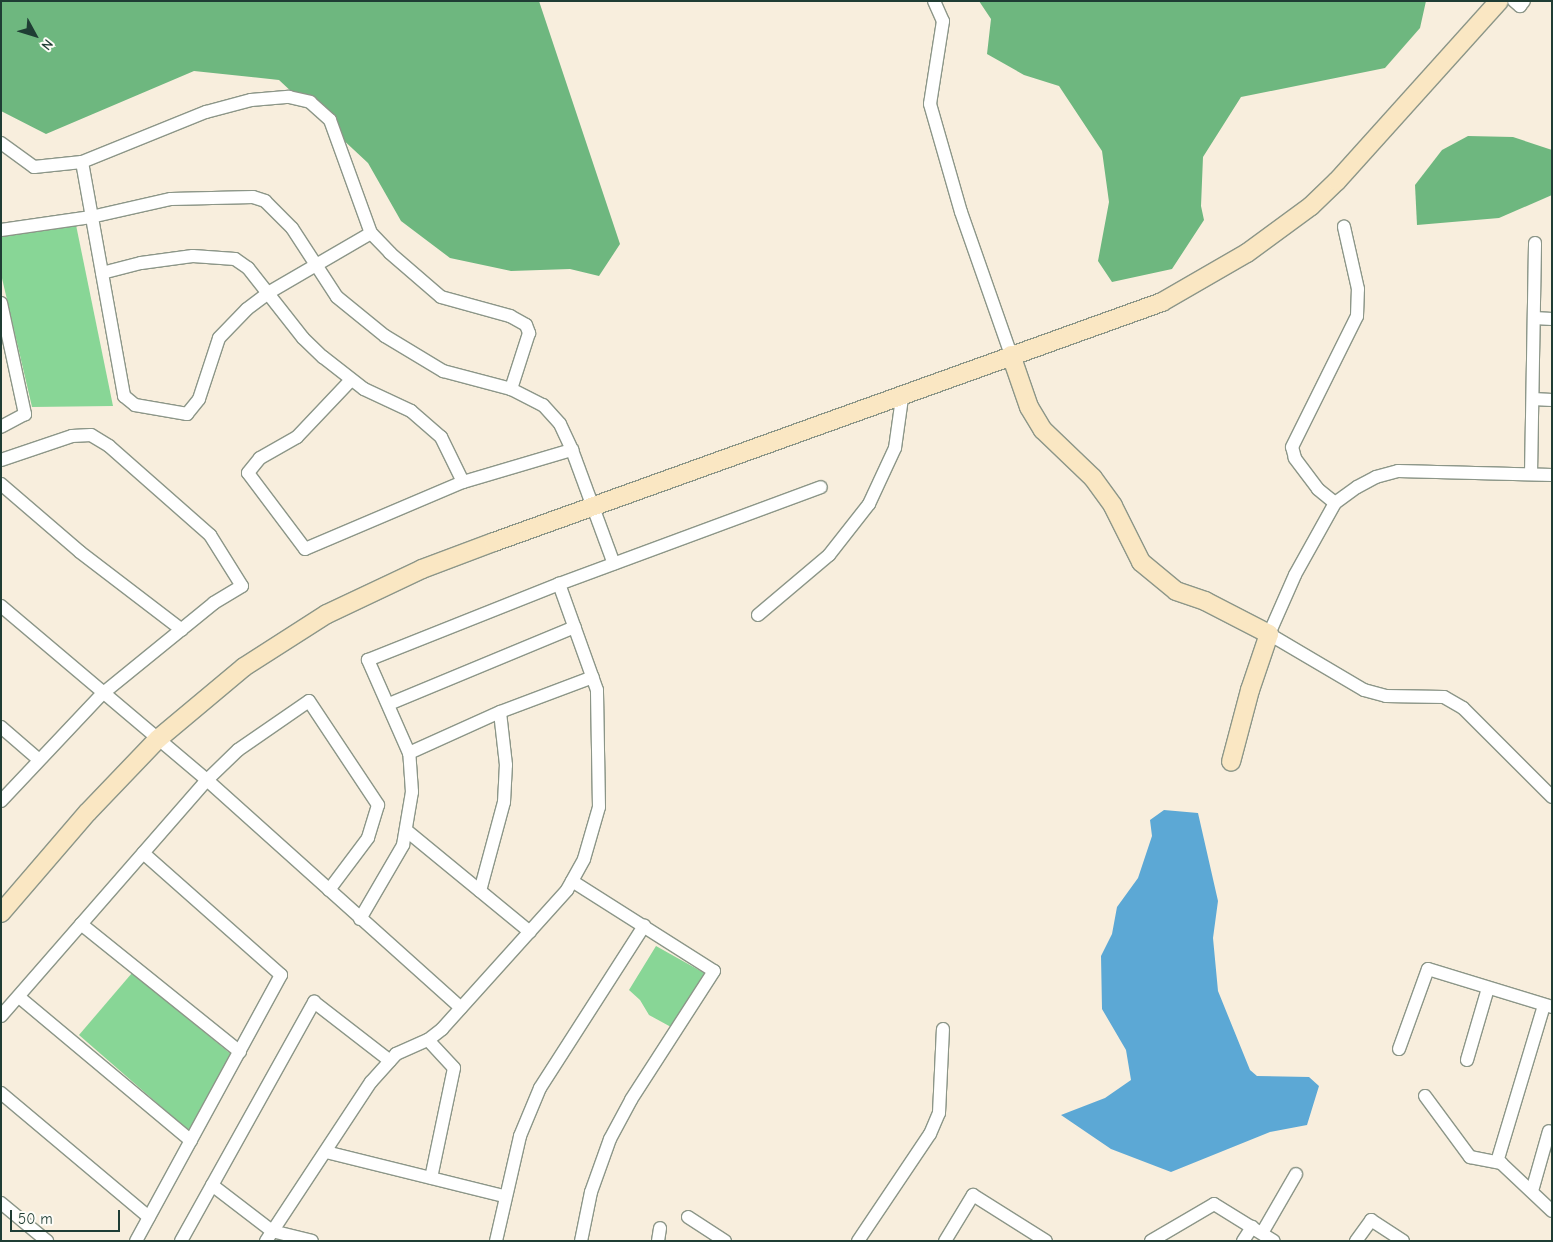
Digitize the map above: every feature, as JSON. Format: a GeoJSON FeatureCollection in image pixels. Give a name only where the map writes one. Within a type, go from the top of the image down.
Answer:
{"type":"FeatureCollection","features":[{"type":"Feature","properties":{"kind":"street"},"geometry":{"type":"LineString","coordinates":[[934,1],[943,22],[930,104],[961,212],[1026,399],[1039,422],[1093,478],[1113,506],[1141,562],[1176,591],[1205,601],[1269,634],[1364,690],[1386,696],[1444,696],[1463,708],[1552,797]]}},
{"type":"Feature","properties":{"kind":"street"},"geometry":{"type":"LineString","coordinates":[[1,913],[88,812],[158,739],[244,667],[327,614],[422,568],[592,506],[902,398],[1011,356],[1162,302],[1278,232],[1337,181],[1499,1]]}},
{"type":"Feature","properties":{"kind":"street"},"geometry":{"type":"LineString","coordinates":[[1514,1],[1520,6],[1524,1]]}},
{"type":"Feature","properties":{"kind":"street"},"geometry":{"type":"LineString","coordinates":[[1,143],[34,166],[82,162],[206,112],[251,100],[289,97],[310,102],[330,120],[371,233],[390,253],[441,296],[510,316],[526,325],[529,333],[511,389]]}},
{"type":"Feature","properties":{"kind":"street"},"geometry":{"type":"LineString","coordinates":[[82,162],[124,396],[135,404],[182,416],[190,412],[198,400],[219,338],[268,293],[371,233]]}},
{"type":"Feature","properties":{"kind":"street"},"geometry":{"type":"LineString","coordinates":[[1,230],[91,217],[171,199],[253,197],[272,205],[283,217],[337,297],[385,336],[443,371],[511,389],[543,405],[560,424],[572,450],[614,564]]}},
{"type":"Feature","properties":{"kind":"street"},"geometry":{"type":"LineString","coordinates":[[1335,503],[1318,489],[1295,458],[1292,447],[1357,316],[1358,289],[1344,227]]}},
{"type":"Feature","properties":{"kind":"street"},"geometry":{"type":"LineString","coordinates":[[1532,474],[1535,243]]}},
{"type":"Feature","properties":{"kind":"street"},"geometry":{"type":"LineString","coordinates":[[102,274],[141,263],[227,256],[248,268],[303,338],[351,380],[411,411],[441,437],[464,482]]}},
{"type":"Feature","properties":{"kind":"street"},"geometry":{"type":"LineString","coordinates":[[1,303],[25,414],[1,427]]}},
{"type":"Feature","properties":{"kind":"street"},"geometry":{"type":"LineString","coordinates":[[1534,318],[1552,319]]}},
{"type":"Feature","properties":{"kind":"street"},"geometry":{"type":"LineString","coordinates":[[351,380],[298,437],[260,458],[248,473],[305,549],[464,482],[572,450]]}},
{"type":"Feature","properties":{"kind":"street"},"geometry":{"type":"LineString","coordinates":[[758,615],[829,555],[869,504],[895,448],[902,398]]}},
{"type":"Feature","properties":{"kind":"street"},"geometry":{"type":"LineString","coordinates":[[1533,399],[1552,400]]}},
{"type":"Feature","properties":{"kind":"street"},"geometry":{"type":"LineString","coordinates":[[1,460],[72,436],[91,435],[109,446],[210,536],[242,586],[182,630],[102,694],[38,759],[1,801]]}},
{"type":"Feature","properties":{"kind":"street"},"geometry":{"type":"LineString","coordinates":[[1231,762],[1250,690],[1269,634],[1295,575],[1335,503],[1370,480],[1398,471],[1552,474]]}},
{"type":"Feature","properties":{"kind":"street"},"geometry":{"type":"LineString","coordinates":[[1,484],[80,552],[182,630]]}},
{"type":"Feature","properties":{"kind":"street"},"geometry":{"type":"LineString","coordinates":[[360,919],[394,864],[407,831],[412,792],[409,753],[390,704],[368,660],[559,584],[821,487]]}},
{"type":"Feature","properties":{"kind":"street"},"geometry":{"type":"LineString","coordinates":[[268,1236],[326,1152],[371,1082],[396,1054],[428,1040],[461,1008],[530,932],[572,882],[594,834],[599,807],[597,690],[559,584]]}},
{"type":"Feature","properties":{"kind":"street"},"geometry":{"type":"LineString","coordinates":[[1,606],[102,694],[207,780],[461,1008]]}},
{"type":"Feature","properties":{"kind":"street"},"geometry":{"type":"LineString","coordinates":[[390,704],[575,627]]}},
{"type":"Feature","properties":{"kind":"street"},"geometry":{"type":"LineString","coordinates":[[409,753],[500,712],[593,677]]}},
{"type":"Feature","properties":{"kind":"street"},"geometry":{"type":"LineString","coordinates":[[1,1016],[207,780],[238,750],[309,701],[378,805],[368,838],[329,890]]}},
{"type":"Feature","properties":{"kind":"street"},"geometry":{"type":"LineString","coordinates":[[480,891],[504,802],[506,765],[500,712]]}},
{"type":"Feature","properties":{"kind":"street"},"geometry":{"type":"LineString","coordinates":[[1,727],[38,759]]}},
{"type":"Feature","properties":{"kind":"street"},"geometry":{"type":"LineString","coordinates":[[407,831],[530,932]]}},
{"type":"Feature","properties":{"kind":"street"},"geometry":{"type":"LineString","coordinates":[[136,1241],[281,975],[143,852]]}},
{"type":"Feature","properties":{"kind":"street"},"geometry":{"type":"LineString","coordinates":[[572,882],[714,971],[631,1100],[610,1139],[591,1192],[580,1241]]}},
{"type":"Feature","properties":{"kind":"street"},"geometry":{"type":"LineString","coordinates":[[81,924],[240,1052]]}},
{"type":"Feature","properties":{"kind":"street"},"geometry":{"type":"LineString","coordinates":[[496,1241],[504,1196],[520,1136],[540,1088],[644,926]]}},
{"type":"Feature","properties":{"kind":"street"},"geometry":{"type":"LineString","coordinates":[[1399,1049],[1428,969],[1548,1006],[1497,1162]]}},
{"type":"Feature","properties":{"kind":"street"},"geometry":{"type":"LineString","coordinates":[[1467,1060],[1488,988]]}},
{"type":"Feature","properties":{"kind":"street"},"geometry":{"type":"LineString","coordinates":[[19,997],[191,1141]]}},
{"type":"Feature","properties":{"kind":"street"},"geometry":{"type":"LineString","coordinates":[[181,1241],[314,1002],[390,1061]]}},
{"type":"Feature","properties":{"kind":"street"},"geometry":{"type":"LineString","coordinates":[[858,1241],[930,1134],[939,1113],[943,1029]]}},
{"type":"Feature","properties":{"kind":"street"},"geometry":{"type":"LineString","coordinates":[[428,1040],[454,1068],[431,1178]]}},
{"type":"Feature","properties":{"kind":"street"},"geometry":{"type":"LineString","coordinates":[[1,1093],[149,1217]]}},
{"type":"Feature","properties":{"kind":"street"},"geometry":{"type":"LineString","coordinates":[[1425,1096],[1470,1157],[1497,1162],[1532,1191],[1552,1211]]}},
{"type":"Feature","properties":{"kind":"street"},"geometry":{"type":"LineString","coordinates":[[1532,1191],[1549,1131]]}},
{"type":"Feature","properties":{"kind":"street"},"geometry":{"type":"LineString","coordinates":[[326,1152],[504,1196]]}},
{"type":"Feature","properties":{"kind":"street"},"geometry":{"type":"LineString","coordinates":[[1244,1241],[1257,1230],[1296,1174]]}},
{"type":"Feature","properties":{"kind":"street"},"geometry":{"type":"LineString","coordinates":[[212,1185],[268,1236],[312,1241]]}},
{"type":"Feature","properties":{"kind":"street"},"geometry":{"type":"LineString","coordinates":[[945,1241],[972,1195],[1046,1241]]}},
{"type":"Feature","properties":{"kind":"street"},"geometry":{"type":"LineString","coordinates":[[1,1203],[47,1241]]}},
{"type":"Feature","properties":{"kind":"street"},"geometry":{"type":"LineString","coordinates":[[1150,1241],[1214,1204],[1274,1241]]}},
{"type":"Feature","properties":{"kind":"street"},"geometry":{"type":"LineString","coordinates":[[688,1217],[725,1241]]}},
{"type":"Feature","properties":{"kind":"street"},"geometry":{"type":"LineString","coordinates":[[1356,1241],[1371,1220],[1403,1241]]}},
{"type":"Feature","properties":{"kind":"green space"},"geometry":{"type":"Polygon","coordinates":[[[1,1],[539,1],[620,244],[599,276],[570,269],[511,271],[450,258],[401,221],[368,163],[279,80],[194,71],[46,134],[1,111],[1,1]]]}},
{"type":"Feature","properties":{"kind":"green space"},"geometry":{"type":"Polygon","coordinates":[[[979,1],[1426,1],[1420,28],[1385,68],[1241,97],[1203,157],[1201,206],[1204,220],[1172,269],[1112,282],[1098,261],[1109,202],[1102,151],[1059,86],[1024,75],[987,54],[991,19],[979,1]]]}},
{"type":"Feature","properties":{"kind":"green space"},"geometry":{"type":"Polygon","coordinates":[[[1468,136],[1513,137],[1552,150],[1552,195],[1499,218],[1417,225],[1415,185],[1442,150],[1468,136]]]}},
{"type":"Feature","properties":{"kind":"green space"},"geometry":{"type":"Polygon","coordinates":[[[75,220],[113,406],[32,407],[1,274],[1,236],[75,220]]]}},
{"type":"Feature","properties":{"kind":"green space"},"geometry":{"type":"Polygon","coordinates":[[[656,946],[706,974],[671,1027],[649,1015],[640,1000],[629,990],[656,946]]]}},
{"type":"Feature","properties":{"kind":"green space"},"geometry":{"type":"Polygon","coordinates":[[[132,973],[231,1054],[189,1131],[79,1035],[132,973]]]}},
{"type":"Feature","properties":{"kind":"water"},"geometry":{"type":"Polygon","coordinates":[[[1164,810],[1198,813],[1218,901],[1213,938],[1218,991],[1250,1070],[1257,1076],[1309,1077],[1319,1086],[1307,1125],[1270,1132],[1171,1172],[1111,1149],[1061,1115],[1105,1098],[1131,1080],[1126,1050],[1102,1009],[1101,956],[1112,934],[1117,907],[1138,878],[1152,836],[1150,820],[1164,810]]]}}]}
